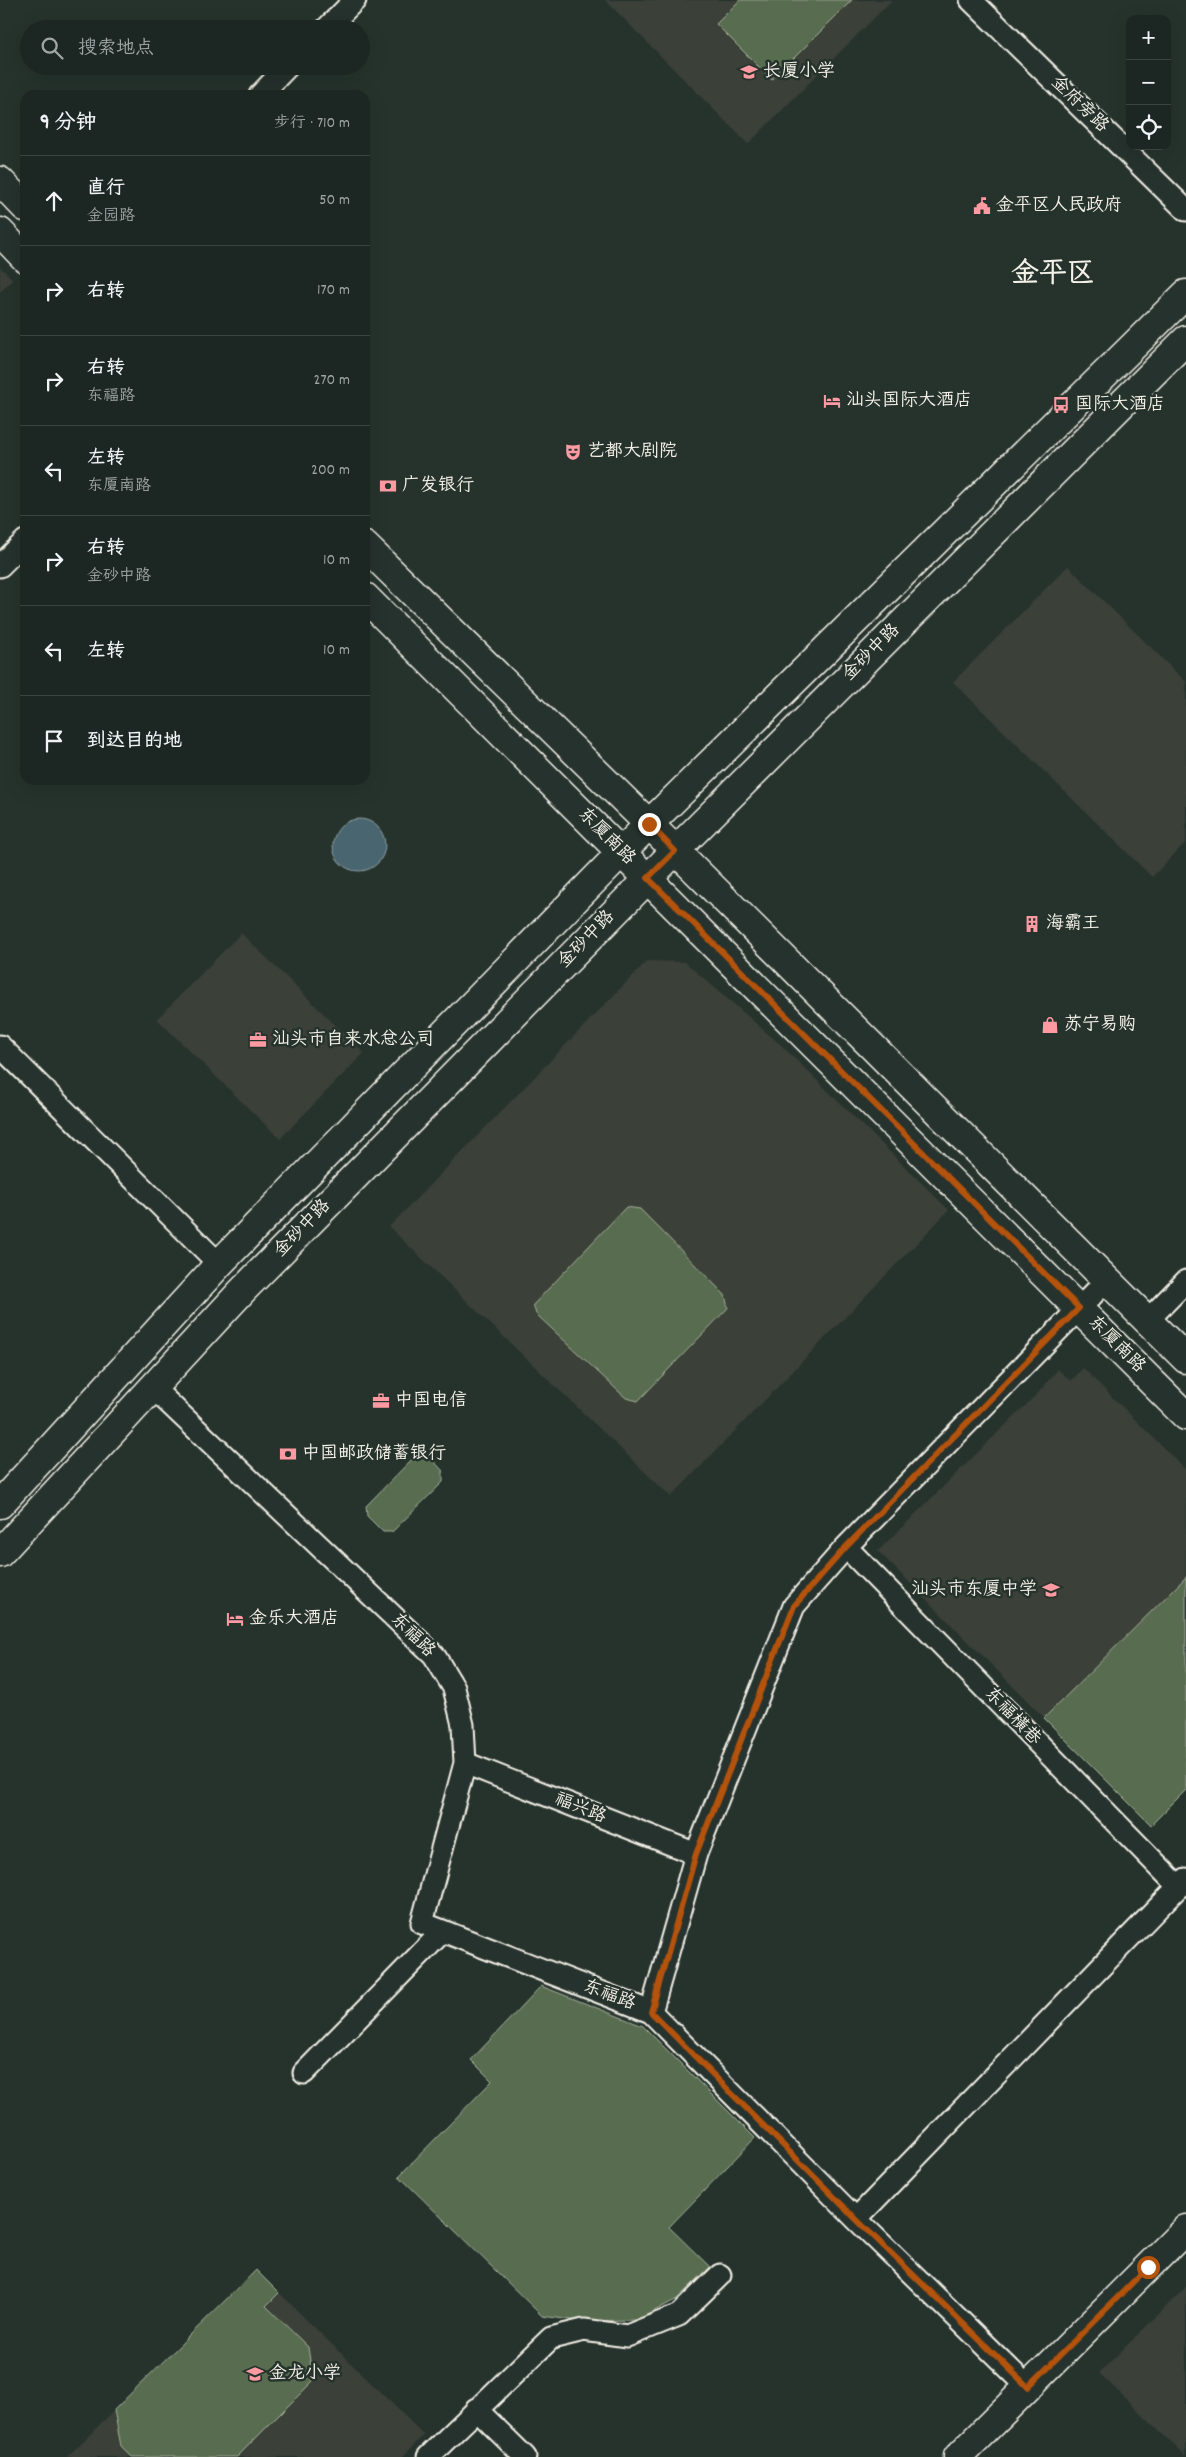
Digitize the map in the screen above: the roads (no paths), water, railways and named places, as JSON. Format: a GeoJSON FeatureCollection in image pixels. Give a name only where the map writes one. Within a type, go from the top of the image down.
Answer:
{"type":"FeatureCollection","features":[{"type":"Feature","properties":{"kind":"main road"},"geometry":{"type":"LineString","coordinates":[[0,181],[20,202]]}},
{"type":"Feature","properties":{"kind":"main road"},"geometry":{"type":"LineString","coordinates":[[0,232],[20,253]]}},
{"type":"Feature","properties":{"kind":"main road","name":"金砂中路"},"geometry":{"type":"LineString","coordinates":[[0,1504],[220,1264],[649,824],[1186,294]]}},
{"type":"Feature","properties":{"kind":"main road","name":"金砂中路"},"geometry":{"type":"LineString","coordinates":[[0,1553],[242,1291],[648,878],[1186,340]]}},
{"type":"Feature","properties":{"kind":"main road"},"geometry":{"type":"LineString","coordinates":[[370,551],[649,824],[1186,1359]]}},
{"type":"Feature","properties":{"kind":"main road","name":"东厦南路"},"geometry":{"type":"LineString","coordinates":[[370,602],[1186,1416]]}},
{"type":"Feature","properties":{"kind":"main road"},"geometry":{"type":"LineString","coordinates":[[958,2457],[1186,2229]]}},
{"type":"Feature","properties":{"kind":"street"},"geometry":{"type":"LineString","coordinates":[[335,20],[355,0]]}},
{"type":"Feature","properties":{"kind":"street","name":"金府旁路"},"geometry":{"type":"LineString","coordinates":[[971,0],[1186,210]]}},
{"type":"Feature","properties":{"kind":"street"},"geometry":{"type":"LineString","coordinates":[[265,90],[279,75]]}},
{"type":"Feature","properties":{"kind":"street"},"geometry":{"type":"LineString","coordinates":[[0,566],[20,546]]}},
{"type":"Feature","properties":{"kind":"street"},"geometry":{"type":"LineString","coordinates":[[0,1046],[220,1264]]}},
{"type":"Feature","properties":{"kind":"street","name":"东福路"},"geometry":{"type":"LineString","coordinates":[[153,1388],[434,1655],[454,1688],[463,1726],[465,1763],[422,1923],[651,2012],[696,1854],[794,1606],[846,1547],[1108,1280]]}},
{"type":"Feature","properties":{"kind":"street"},"geometry":{"type":"LineString","coordinates":[[1147,1321],[1186,1281]]}},
{"type":"Feature","properties":{"kind":"street","name":"东福横巷"},"geometry":{"type":"LineString","coordinates":[[846,1547],[1182,1883]]}},
{"type":"Feature","properties":{"kind":"street","name":"福兴路"},"geometry":{"type":"LineString","coordinates":[[465,1763],[696,1854]]}},
{"type":"Feature","properties":{"kind":"street"},"geometry":{"type":"LineString","coordinates":[[856,2219],[1182,1883]]}},
{"type":"Feature","properties":{"kind":"street"},"geometry":{"type":"LineString","coordinates":[[304,2073],[443,1931]]}},
{"type":"Feature","properties":{"kind":"street"},"geometry":{"type":"LineString","coordinates":[[651,2012],[856,2219],[1028,2387]]}},
{"type":"Feature","properties":{"kind":"street"},"geometry":{"type":"LineString","coordinates":[[428,2457],[551,2338],[584,2330],[627,2336],[679,2316],[720,2275]]}},
{"type":"Feature","properties":{"kind":"street"},"geometry":{"type":"LineString","coordinates":[[476,2409],[524,2457]]}},
{"type":"Feature","properties":{"kind":"water"},"geometry":{"type":"Polygon","coordinates":[[[359,819],[369,821],[377,827],[383,835],[385,845],[383,855],[377,863],[369,869],[359,871],[349,869],[341,863],[335,855],[333,845],[335,835],[341,827],[349,821],[359,819]]]}},
{"type":"Feature","properties":{"kind":"place","name":"长厦小学"},"geometry":{"type":"Point","coordinates":[749,72]}},
{"type":"Feature","properties":{"kind":"place","name":"金平区人民政府"},"geometry":{"type":"Point","coordinates":[982,206]}},
{"type":"Feature","properties":{"kind":"place","name":"汕头国际大酒店"},"geometry":{"type":"Point","coordinates":[832,401]}},
{"type":"Feature","properties":{"kind":"place","name":"国际大酒店"},"geometry":{"type":"Point","coordinates":[1061,405]}},
{"type":"Feature","properties":{"kind":"place","name":"艺都大剧院"},"geometry":{"type":"Point","coordinates":[573,452]}},
{"type":"Feature","properties":{"kind":"place","name":"广发银行"},"geometry":{"type":"Point","coordinates":[388,486]}},
{"type":"Feature","properties":{"kind":"place","name":"海霸王"},"geometry":{"type":"Point","coordinates":[1032,924]}},
{"type":"Feature","properties":{"kind":"place","name":"苏宁易购"},"geometry":{"type":"Point","coordinates":[1050,1025]}},
{"type":"Feature","properties":{"kind":"place","name":"汕头市自来水总公司"},"geometry":{"type":"Point","coordinates":[258,1040]}},
{"type":"Feature","properties":{"kind":"place","name":"中国电信"},"geometry":{"type":"Point","coordinates":[381,1401]}},
{"type":"Feature","properties":{"kind":"place","name":"中国邮政储蓄银行"},"geometry":{"type":"Point","coordinates":[288,1454]}},
{"type":"Feature","properties":{"kind":"place","name":"汕头市东厦中学"},"geometry":{"type":"Point","coordinates":[1051,1590]}},
{"type":"Feature","properties":{"kind":"place","name":"金乐大酒店"},"geometry":{"type":"Point","coordinates":[235,1619]}},
{"type":"Feature","properties":{"kind":"place","name":"金龙小学"},"geometry":{"type":"Point","coordinates":[255,2374]}},
{"type":"Feature","properties":{"kind":"district","name":"金平区"},"geometry":{"type":"Point","coordinates":[1053,276]}}]}
